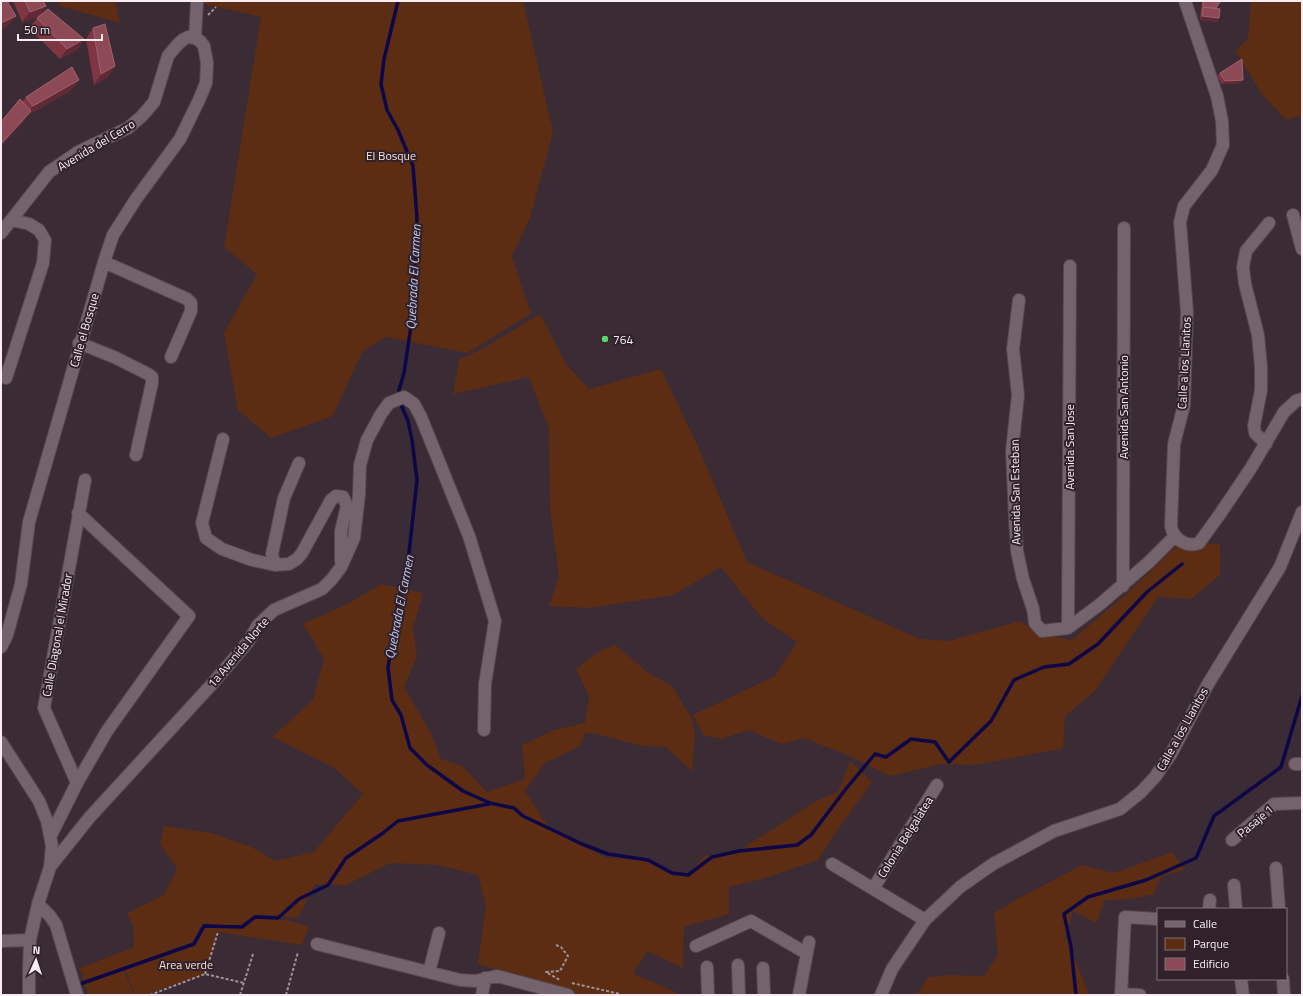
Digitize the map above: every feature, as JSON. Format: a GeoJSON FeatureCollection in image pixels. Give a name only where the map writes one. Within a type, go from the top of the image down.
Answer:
{"type":"FeatureCollection","features":[{"type":"Feature","properties":{"kind":"street"},"geometry":{"type":"LineString","coordinates":[[195,38],[197,1]]}},
{"type":"Feature","properties":{"kind":"street","name":"Calle a los Llanitos"},"geometry":{"type":"LineString","coordinates":[[1175,536],[1172,532],[1171,526],[1174,444],[1184,405],[1187,312],[1180,222],[1184,206],[1212,170],[1223,145],[1222,121],[1217,96],[1185,1]]}},
{"type":"Feature","properties":{"kind":"street","name":"Avenida del Cerro"},"geometry":{"type":"LineString","coordinates":[[1,233],[49,172],[78,152],[128,128],[142,116],[154,102],[168,56],[184,39],[188,37],[195,38]]}},
{"type":"Feature","properties":{"kind":"street","name":"Calle el Bosque"},"geometry":{"type":"LineString","coordinates":[[1,647],[7,635],[21,584],[29,522],[79,344],[113,235],[136,199],[180,139],[206,83],[207,63],[204,46],[195,38]]}},
{"type":"Feature","properties":{"kind":"street"},"geometry":{"type":"LineString","coordinates":[[1293,215],[1302,249]]}},
{"type":"Feature","properties":{"kind":"street"},"geometry":{"type":"LineString","coordinates":[[6,378],[43,263],[45,240],[39,230],[28,224],[12,220]]}},
{"type":"Feature","properties":{"kind":"street"},"geometry":{"type":"LineString","coordinates":[[1266,444],[1255,433],[1254,426],[1260,390],[1261,367],[1258,335],[1245,284],[1243,267],[1246,252],[1269,223]]}},
{"type":"Feature","properties":{"kind":"street","name":"Avenida San Antonio"},"geometry":{"type":"LineString","coordinates":[[1123,586],[1124,228]]}},
{"type":"Feature","properties":{"kind":"street"},"geometry":{"type":"LineString","coordinates":[[104,262],[187,299],[192,303],[191,311],[171,357]]}},
{"type":"Feature","properties":{"kind":"street","name":"Avenida San Jose"},"geometry":{"type":"LineString","coordinates":[[1068,628],[1070,266]]}},
{"type":"Feature","properties":{"kind":"street","name":"Avenida San Esteban"},"geometry":{"type":"LineString","coordinates":[[1018,300],[1017,323],[1013,349],[1018,395],[1012,451],[1014,518],[1017,551],[1023,579],[1036,623],[1042,632],[1068,628]]}},
{"type":"Feature","properties":{"kind":"street"},"geometry":{"type":"LineString","coordinates":[[79,344],[114,357],[152,377],[152,383],[136,455]]}},
{"type":"Feature","properties":{"kind":"street","name":"1a Avenida Norte"},"geometry":{"type":"LineString","coordinates":[[29,995],[30,940],[38,904],[50,867],[89,818],[248,642],[258,625],[274,610],[322,588],[341,568],[354,538],[359,495],[360,465],[367,440],[381,414],[389,403],[404,397],[414,404],[421,417],[470,536],[495,621],[485,684],[484,730]]}},
{"type":"Feature","properties":{"kind":"street"},"geometry":{"type":"LineString","coordinates":[[1068,628],[1123,586],[1175,536],[1188,545],[1199,543],[1266,444],[1284,412],[1296,401],[1302,399]]}},
{"type":"Feature","properties":{"kind":"street"},"geometry":{"type":"LineString","coordinates":[[223,439],[202,523],[206,538],[222,549],[252,560],[275,565],[290,564],[302,553],[330,500],[336,496],[343,497],[348,506],[341,531],[341,568]]}},
{"type":"Feature","properties":{"kind":"street"},"geometry":{"type":"LineString","coordinates":[[275,565],[272,554],[284,498],[299,463]]}},
{"type":"Feature","properties":{"kind":"street","name":"Calle Diagonal el Mirador"},"geometry":{"type":"LineString","coordinates":[[77,783],[44,708],[84,480]]}},
{"type":"Feature","properties":{"kind":"street","name":"Calle a los Llanitos"},"geometry":{"type":"LineString","coordinates":[[881,995],[892,969],[925,920],[960,887],[993,864],[1054,831],[1120,808],[1141,792],[1155,777],[1171,754],[1208,684],[1280,567],[1302,512]]}},
{"type":"Feature","properties":{"kind":"street"},"geometry":{"type":"LineString","coordinates":[[50,835],[77,783],[107,731],[189,616],[78,513]]}},
{"type":"Feature","properties":{"kind":"street"},"geometry":{"type":"LineString","coordinates":[[1,742],[38,801],[47,821],[52,846],[50,867]]}},
{"type":"Feature","properties":{"kind":"street","name":"Colonia Belgalatea"},"geometry":{"type":"LineString","coordinates":[[873,889],[937,785]]}},
{"type":"Feature","properties":{"kind":"street","name":"Pasaje 1"},"geometry":{"type":"LineString","coordinates":[[1232,840],[1274,804],[1302,803]]}},
{"type":"Feature","properties":{"kind":"street","name":"Colonia Belgalatea"},"geometry":{"type":"LineString","coordinates":[[832,864],[925,920]]}},
{"type":"Feature","properties":{"kind":"street"},"geometry":{"type":"LineString","coordinates":[[1276,868],[1279,908]]}},
{"type":"Feature","properties":{"kind":"street"},"geometry":{"type":"LineString","coordinates":[[1234,885],[1236,908]]}},
{"type":"Feature","properties":{"kind":"street"},"geometry":{"type":"LineString","coordinates":[[38,904],[50,916],[56,925],[77,995]]}},
{"type":"Feature","properties":{"kind":"street"},"geometry":{"type":"LineString","coordinates":[[1140,995],[1121,994],[1125,916],[1157,919]]}},
{"type":"Feature","properties":{"kind":"street"},"geometry":{"type":"LineString","coordinates":[[696,946],[751,921],[808,948],[799,995]]}},
{"type":"Feature","properties":{"kind":"street"},"geometry":{"type":"LineString","coordinates":[[429,972],[439,933]]}},
{"type":"Feature","properties":{"kind":"street"},"geometry":{"type":"LineString","coordinates":[[1,941],[30,940]]}},
{"type":"Feature","properties":{"kind":"street"},"geometry":{"type":"LineString","coordinates":[[317,944],[460,980],[475,981],[497,976],[568,995]]}},
{"type":"Feature","properties":{"kind":"street"},"geometry":{"type":"LineString","coordinates":[[738,965],[739,995]]}},
{"type":"Feature","properties":{"kind":"street"},"geometry":{"type":"LineString","coordinates":[[707,967],[708,995]]}},
{"type":"Feature","properties":{"kind":"street"},"geometry":{"type":"LineString","coordinates":[[763,968],[764,995]]}},
{"type":"Feature","properties":{"kind":"street"},"geometry":{"type":"LineString","coordinates":[[482,995],[486,978]]}},
{"type":"Feature","properties":{"kind":"street"},"geometry":{"type":"LineString","coordinates":[[1241,980],[1243,995]]}},
{"type":"Feature","properties":{"kind":"street"},"geometry":{"type":"LineString","coordinates":[[1283,980],[1284,995]]}},
{"type":"Feature","properties":{"kind":"path"},"geometry":{"type":"LineString","coordinates":[[205,974],[218,932]]}},
{"type":"Feature","properties":{"kind":"path"},"geometry":{"type":"LineString","coordinates":[[556,944],[561,947],[568,956],[560,971],[546,972],[562,981]]}},
{"type":"Feature","properties":{"kind":"path"},"geometry":{"type":"LineString","coordinates":[[286,995],[298,952]]}},
{"type":"Feature","properties":{"kind":"path"},"geometry":{"type":"LineString","coordinates":[[240,995],[253,954]]}},
{"type":"Feature","properties":{"kind":"path"},"geometry":{"type":"LineString","coordinates":[[150,995],[205,974],[244,983]]}},
{"type":"Feature","properties":{"kind":"path"},"geometry":{"type":"LineString","coordinates":[[569,983],[620,995]]}},
{"type":"Feature","properties":{"kind":"green space"},"geometry":{"type":"Polygon","coordinates":[[[57,1],[115,1],[120,23],[60,6],[57,1]]]}},
{"type":"Feature","properties":{"kind":"green space","name":"El Bosque"},"geometry":{"type":"Polygon","coordinates":[[[201,1],[523,1],[553,132],[530,218],[512,256],[531,314],[467,353],[386,337],[362,352],[333,416],[271,438],[238,410],[224,333],[257,274],[224,247],[261,17],[200,3],[201,1]]]}},
{"type":"Feature","properties":{"kind":"green space"},"geometry":{"type":"Polygon","coordinates":[[[1251,1],[1302,1],[1302,115],[1286,120],[1261,93],[1236,51],[1248,38],[1251,1]]]}},
{"type":"Feature","properties":{"kind":"green space"},"geometry":{"type":"Polygon","coordinates":[[[540,314],[566,364],[589,389],[661,369],[700,451],[747,562],[920,639],[949,641],[1020,621],[1039,634],[1072,640],[1133,588],[1184,539],[1220,545],[1220,575],[1191,599],[1158,597],[1094,692],[1065,716],[1063,748],[976,765],[940,764],[890,776],[847,755],[804,738],[781,744],[749,730],[721,739],[703,735],[693,715],[775,676],[797,642],[762,618],[721,567],[673,595],[589,608],[549,606],[559,576],[550,509],[549,429],[529,377],[453,394],[459,360],[486,347],[540,314]]]}},
{"type":"Feature","properties":{"kind":"green space"},"geometry":{"type":"Polygon","coordinates":[[[381,584],[423,593],[413,628],[417,656],[404,687],[431,733],[441,759],[462,766],[487,792],[525,779],[522,745],[554,730],[585,723],[589,696],[576,669],[600,651],[615,645],[647,672],[672,686],[692,719],[695,735],[692,771],[666,747],[642,746],[593,733],[585,733],[580,746],[545,763],[525,791],[549,828],[607,858],[644,860],[674,876],[688,875],[704,856],[734,854],[816,801],[838,792],[850,761],[872,782],[818,860],[762,879],[729,887],[729,914],[684,927],[683,968],[647,951],[633,974],[676,992],[678,995],[574,995],[555,987],[478,964],[486,905],[478,875],[437,865],[390,863],[346,885],[315,884],[298,918],[258,914],[241,927],[203,923],[192,942],[123,968],[134,995],[91,995],[87,991],[80,968],[134,947],[133,926],[127,913],[164,895],[177,868],[160,844],[164,826],[211,833],[251,847],[276,861],[314,852],[363,794],[334,768],[272,737],[313,700],[324,659],[303,624],[351,602],[381,584]]]}},
{"type":"Feature","properties":{"kind":"green space"},"geometry":{"type":"Polygon","coordinates":[[[1172,852],[1185,870],[1161,876],[1154,894],[1131,899],[1105,900],[1096,923],[1073,911],[1066,936],[1087,990],[1087,995],[917,995],[928,977],[946,975],[984,976],[998,955],[994,913],[1017,899],[1082,865],[1114,873],[1172,852]]]}},
{"type":"Feature","properties":{"kind":"green space","name":"Area verde"},"geometry":{"type":"Polygon","coordinates":[[[258,917],[290,921],[309,927],[302,945],[218,932],[205,974],[145,995],[135,995],[125,970],[196,944],[206,926],[241,929],[258,917]]]}},
{"type":"Feature","properties":{"kind":"building"},"geometry":{"type":"Polygon","coordinates":[[[1,1],[7,1],[16,16],[1,23],[1,1]]]}},
{"type":"Feature","properties":{"kind":"building"},"geometry":{"type":"Polygon","coordinates":[[[25,1],[43,1],[46,6],[30,12],[25,1]]]}},
{"type":"Feature","properties":{"kind":"building"},"geometry":{"type":"Polygon","coordinates":[[[1203,1],[1220,2],[1216,8],[1203,7],[1203,1]]]}},
{"type":"Feature","properties":{"kind":"building"},"geometry":{"type":"Polygon","coordinates":[[[1203,7],[1220,9],[1219,18],[1202,16],[1203,7]]]}},
{"type":"Feature","properties":{"kind":"building"},"geometry":{"type":"Polygon","coordinates":[[[48,9],[84,39],[67,49],[37,18],[48,9]]]}},
{"type":"Feature","properties":{"kind":"building"},"geometry":{"type":"Polygon","coordinates":[[[105,24],[115,66],[101,74],[93,28],[105,24]]]}},
{"type":"Feature","properties":{"kind":"building"},"geometry":{"type":"Polygon","coordinates":[[[1242,59],[1243,80],[1225,81],[1220,73],[1242,59]]]}},
{"type":"Feature","properties":{"kind":"building"},"geometry":{"type":"Polygon","coordinates":[[[72,67],[79,80],[33,106],[26,97],[72,67]]]}},
{"type":"Feature","properties":{"kind":"building"},"geometry":{"type":"Polygon","coordinates":[[[20,99],[31,111],[1,144],[1,122],[20,99]]]}},
{"type":"Feature","properties":{"kind":"waterway","name":"Quebrada El Carmen"},"geometry":{"type":"LineString","coordinates":[[398,1],[384,59],[381,84],[387,110],[398,130],[413,166],[417,218],[413,313],[404,373],[399,390],[399,400],[408,421],[417,480],[409,553],[396,613],[388,668],[392,700],[401,715],[410,748],[427,765],[463,791],[490,803],[514,808],[523,816],[582,844],[608,854],[648,860],[672,873],[688,875],[712,857],[739,851],[797,845],[811,835],[845,790],[875,754],[886,757],[911,739],[935,742],[949,762],[991,721],[1014,680],[1044,667],[1069,664],[1098,644],[1147,592],[1182,564]]}},
{"type":"Feature","properties":{"kind":"waterway"},"geometry":{"type":"LineString","coordinates":[[1076,995],[1071,947],[1064,914],[1088,897],[1146,880],[1196,858],[1214,816],[1281,767],[1302,696]]}},
{"type":"Feature","properties":{"kind":"waterway"},"geometry":{"type":"LineString","coordinates":[[77,985],[194,944],[204,926],[242,927],[255,917],[278,918],[299,899],[328,885],[346,858],[398,821],[489,804]]}},
{"type":"Feature","properties":{"kind":"place","name":"764"},"geometry":{"type":"Point","coordinates":[605,339]}}]}
